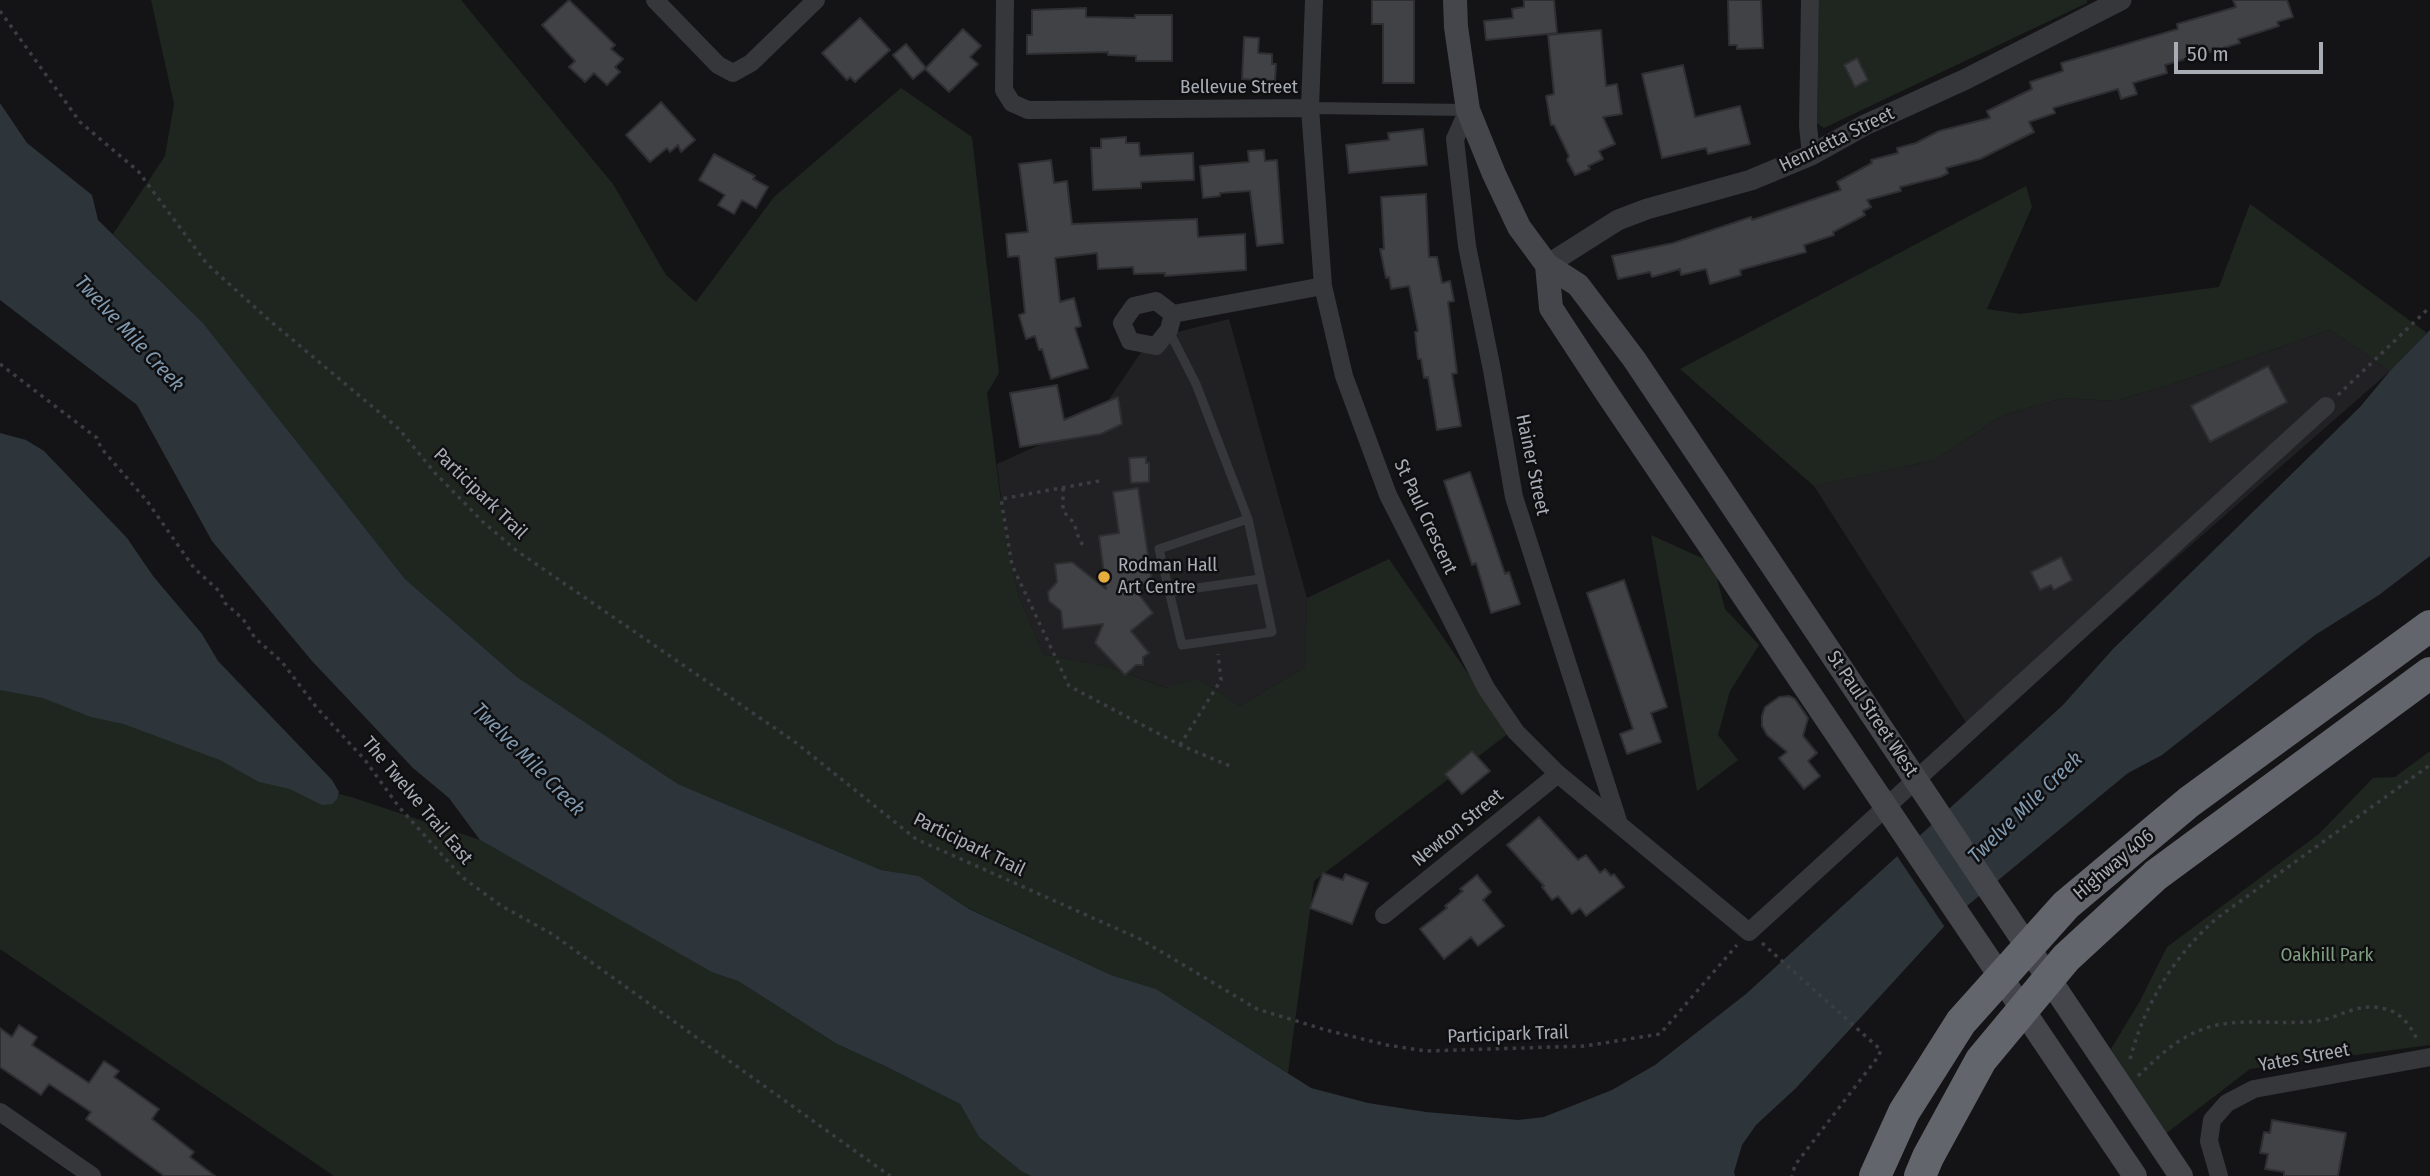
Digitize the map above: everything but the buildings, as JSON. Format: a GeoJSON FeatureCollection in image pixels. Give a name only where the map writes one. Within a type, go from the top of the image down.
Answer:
{"type":"FeatureCollection","features":[{"type":"Feature","properties":{"kind":"highway","name":"Highway 406"},"geometry":{"type":"LineString","coordinates":[[1875,1176],[1904,1112],[1961,1022],[2066,905],[2189,802],[2430,626]]}},
{"type":"Feature","properties":{"kind":"highway","name":"Highway 406"},"geometry":{"type":"LineString","coordinates":[[1920,1176],[1981,1060],[2066,958],[2156,875],[2430,673]]}},
{"type":"Feature","properties":{"kind":"main road","name":"St Paul Street West"},"geometry":{"type":"LineString","coordinates":[[1455,0],[1468,110],[1519,227],[1547,265],[1578,285],[1634,359],[2181,1176]]}},
{"type":"Feature","properties":{"kind":"main road"},"geometry":{"type":"LineString","coordinates":[[1547,265],[1551,307],[2135,1176]]}},
{"type":"Feature","properties":{"kind":"street"},"geometry":{"type":"LineString","coordinates":[[655,0],[718,65],[733,74],[751,62],[816,0]]}},
{"type":"Feature","properties":{"kind":"street","name":"Bellevue Street"},"geometry":{"type":"LineString","coordinates":[[1005,0],[1004,90],[1012,103],[1028,110],[1468,110]]}},
{"type":"Feature","properties":{"kind":"street","name":"St Paul Crescent"},"geometry":{"type":"LineString","coordinates":[[1314,0],[1310,108],[1323,286],[1344,376],[1388,495],[1486,688],[1516,732],[1559,774],[1749,932]]}},
{"type":"Feature","properties":{"kind":"street"},"geometry":{"type":"LineString","coordinates":[[1810,0],[1808,126],[1811,155]]}},
{"type":"Feature","properties":{"kind":"street","name":"Henrietta Street"},"geometry":{"type":"LineString","coordinates":[[1547,265],[1618,220],[1647,209],[1752,180],[1811,155],[1866,125],[1966,79],[2121,0]]}},
{"type":"Feature","properties":{"kind":"street","name":"Hainer Street"},"geometry":{"type":"LineString","coordinates":[[1468,110],[1455,139],[1467,246],[1514,497],[1618,821]]}},
{"type":"Feature","properties":{"kind":"street"},"geometry":{"type":"LineString","coordinates":[[1171,322],[1323,286]]}},
{"type":"Feature","properties":{"kind":"street"},"geometry":{"type":"LineString","coordinates":[[1749,932],[2326,406]]}},
{"type":"Feature","properties":{"kind":"street","name":"Newton Street"},"geometry":{"type":"LineString","coordinates":[[1384,915],[1559,774]]}},
{"type":"Feature","properties":{"kind":"street","name":"Yates Street"},"geometry":{"type":"LineString","coordinates":[[2218,1176],[2209,1141],[2212,1120],[2227,1102],[2253,1089],[2430,1057]]}},
{"type":"Feature","properties":{"kind":"street"},"geometry":{"type":"LineString","coordinates":[[0,1112],[92,1176]]}},
{"type":"Feature","properties":{"kind":"lane"},"geometry":{"type":"LineString","coordinates":[[1171,322],[1248,519],[1272,632],[1182,645],[1159,549],[1248,519]]}},
{"type":"Feature","properties":{"kind":"lane"},"geometry":{"type":"LineString","coordinates":[[1169,592],[1261,579]]}},
{"type":"Feature","properties":{"kind":"path","name":"Participark Trail"},"geometry":{"type":"LineString","coordinates":[[0,11],[80,122],[138,171],[207,264],[399,429],[435,473],[492,530],[800,746],[916,839],[1140,939],[1257,1009],[1293,1021],[1417,1051],[1585,1046],[1659,1035],[1749,932]]}},
{"type":"Feature","properties":{"kind":"path"},"geometry":{"type":"LineString","coordinates":[[2326,406],[2430,307]]}},
{"type":"Feature","properties":{"kind":"path","name":"The Twelve Trail East"},"geometry":{"type":"LineString","coordinates":[[0,364],[97,438],[101,448],[147,501],[194,568],[220,592],[225,603],[243,619],[255,638],[282,662],[317,708],[365,760],[399,807],[463,877],[500,905],[552,934],[890,1176]]}},
{"type":"Feature","properties":{"kind":"path"},"geometry":{"type":"LineString","coordinates":[[1099,481],[1001,499],[1012,565],[1069,686],[1180,745],[1230,766]]}},
{"type":"Feature","properties":{"kind":"path"},"geometry":{"type":"LineString","coordinates":[[1063,488],[1063,511],[1074,523],[1085,549]]}},
{"type":"Feature","properties":{"kind":"path"},"geometry":{"type":"LineString","coordinates":[[1180,745],[1221,680],[1217,640]]}},
{"type":"Feature","properties":{"kind":"path"},"geometry":{"type":"LineString","coordinates":[[2128,1066],[2135,1042],[2162,982],[2191,941],[2217,918],[2430,765]]}},
{"type":"Feature","properties":{"kind":"path"},"geometry":{"type":"LineString","coordinates":[[1749,932],[1880,1048],[1881,1053],[1796,1163],[1791,1176]]}},
{"type":"Feature","properties":{"kind":"path"},"geometry":{"type":"LineString","coordinates":[[2138,1076],[2175,1042],[2205,1028],[2250,1022],[2318,1021],[2358,1007],[2391,1010],[2412,1028],[2417,1042]]}},
{"type":"Feature","properties":{"kind":"shaded area"},"geometry":{"type":"Polygon","coordinates":[[[1229,319],[1307,598],[1305,667],[1240,706],[1197,678],[1167,688],[1109,667],[1043,654],[1019,597],[1006,540],[997,464],[1095,420],[1150,339],[1229,319]]]}},
{"type":"Feature","properties":{"kind":"shaded area"},"geometry":{"type":"Polygon","coordinates":[[[2330,330],[2390,371],[1974,735],[1814,486],[1935,460],[2003,415],[2064,398],[2115,401],[2330,330]]]}},
{"type":"Feature","properties":{"kind":"green space"},"geometry":{"type":"Polygon","coordinates":[[[151,0],[461,0],[613,184],[666,275],[696,302],[774,197],[901,88],[972,137],[999,373],[987,393],[1006,540],[1019,597],[1043,654],[1109,667],[1166,688],[1197,678],[1240,706],[1305,667],[1307,598],[1389,559],[1509,733],[1314,881],[1288,1073],[1156,989],[1111,975],[968,908],[919,876],[881,870],[678,784],[517,677],[405,579],[203,323],[113,234],[165,156],[174,104],[151,0]]]}},
{"type":"Feature","properties":{"kind":"green space"},"geometry":{"type":"Polygon","coordinates":[[[1819,0],[2087,0],[2087,3],[1824,128],[1817,123],[1819,0]]]}},
{"type":"Feature","properties":{"kind":"green space"},"geometry":{"type":"Polygon","coordinates":[[[2026,186],[2032,207],[1987,309],[2020,314],[2219,287],[2250,204],[2427,333],[2390,371],[2330,330],[2115,401],[2064,398],[2003,415],[1935,460],[1814,486],[1680,369],[2026,186]]]}},
{"type":"Feature","properties":{"kind":"green space"},"geometry":{"type":"Polygon","coordinates":[[[1651,535],[1713,563],[1725,609],[1759,645],[1730,691],[1718,735],[1738,760],[1697,791],[1651,535]]]}},
{"type":"Feature","properties":{"kind":"green space"},"geometry":{"type":"Polygon","coordinates":[[[0,664],[251,772],[351,797],[480,840],[712,971],[738,981],[837,1044],[960,1104],[979,1137],[1031,1176],[334,1176],[0,949],[0,664]]]}},
{"type":"Feature","properties":{"kind":"green space","name":"Oakhill Park"},"geometry":{"type":"Polygon","coordinates":[[[2430,751],[2430,1045],[2250,1069],[2164,1135],[2111,1049],[2140,1001],[2167,947],[2319,834],[2373,778],[2395,777],[2430,751]]]}},
{"type":"Feature","properties":{"kind":"water","name":"Twelve Mile Creek"},"geometry":{"type":"Polygon","coordinates":[[[0,103],[27,143],[92,195],[98,220],[203,323],[405,579],[517,677],[678,784],[881,870],[919,876],[969,909],[1111,975],[1156,989],[1311,1088],[1368,1103],[1426,1112],[1518,1120],[1544,1117],[1612,1090],[1655,1065],[1746,994],[2063,705],[2113,649],[2360,407],[2430,330],[2430,556],[2379,595],[2315,635],[2162,755],[2128,773],[1950,920],[1796,1088],[1756,1125],[1742,1145],[1735,1176],[1031,1176],[979,1137],[960,1104],[837,1044],[738,981],[712,972],[480,840],[449,798],[413,768],[312,661],[212,541],[137,405],[0,300],[0,103]]]}},
{"type":"Feature","properties":{"kind":"water"},"geometry":{"type":"Polygon","coordinates":[[[0,433],[26,440],[44,451],[127,538],[153,576],[202,634],[218,661],[332,780],[339,792],[332,804],[322,805],[290,789],[259,782],[220,760],[124,724],[91,717],[43,698],[0,690],[0,433]]]}},
{"type":"Feature","properties":{"kind":"pier"},"geometry":{"type":"Polygon","coordinates":[[[1915,835],[1953,922],[1946,929],[1895,853],[1915,835]]]}},
{"type":"Feature","properties":{"kind":"place","name":"Rodman Hall Art Centre"},"geometry":{"type":"Point","coordinates":[1104,577]}}]}
